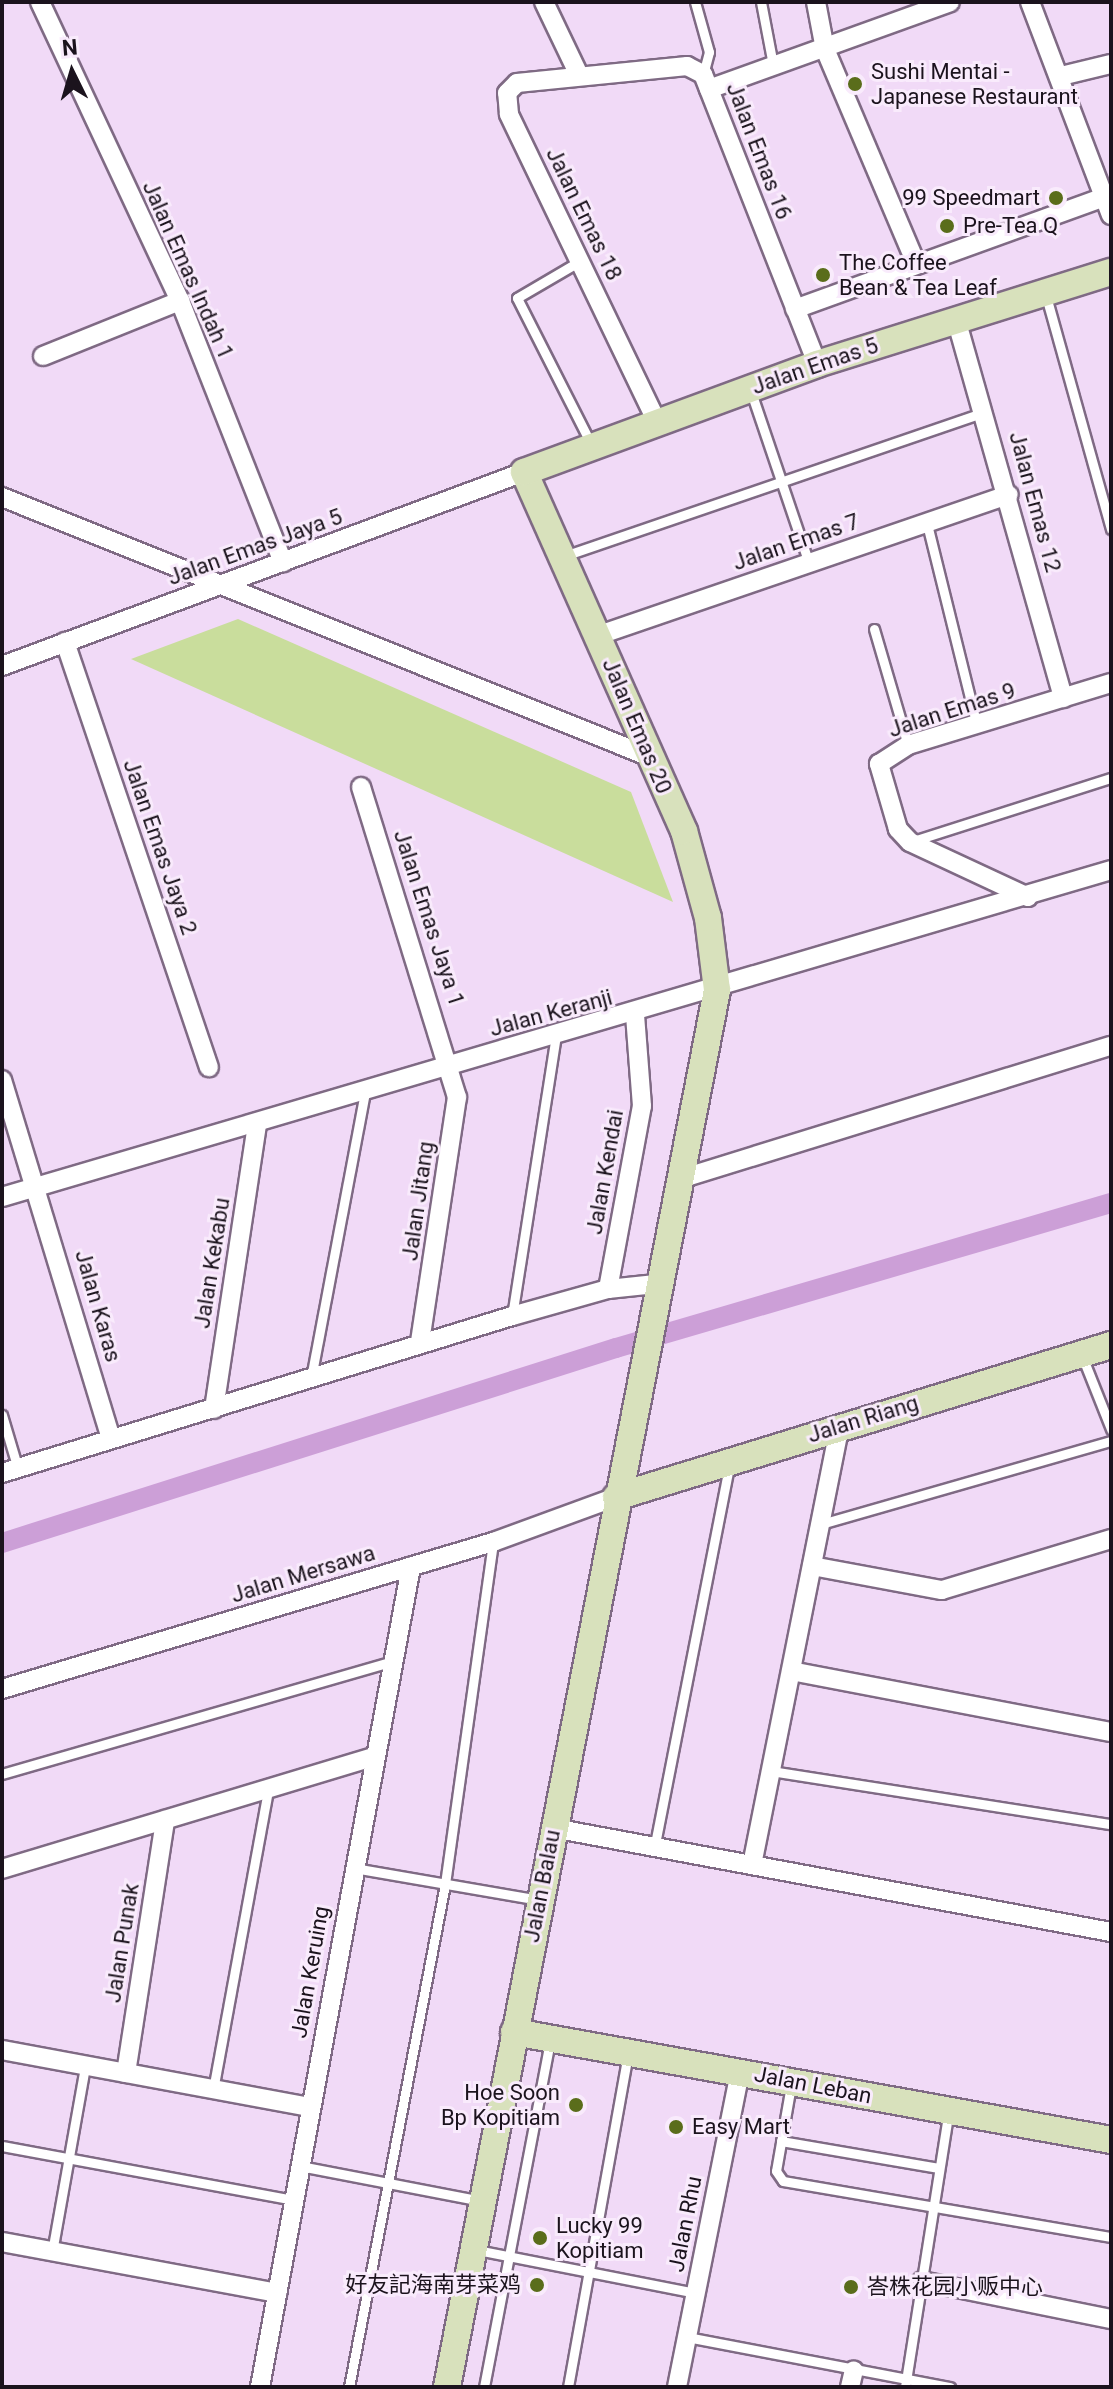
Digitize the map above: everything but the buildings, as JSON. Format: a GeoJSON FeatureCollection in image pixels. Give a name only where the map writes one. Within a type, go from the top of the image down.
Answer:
{"type":"FeatureCollection","features":[{"type":"Feature","properties":{"kind":"street","name":"Jalan Emas Indah 1"},"geometry":{"type":"LineString","coordinates":[[40,2],[180,301],[283,562]]}},
{"type":"Feature","properties":{"kind":"street"},"geometry":{"type":"LineString","coordinates":[[544,2],[578,73]]}},
{"type":"Feature","properties":{"kind":"street"},"geometry":{"type":"LineString","coordinates":[[816,2],[825,49],[916,263]]}},
{"type":"Feature","properties":{"kind":"street"},"geometry":{"type":"LineString","coordinates":[[706,82],[825,49],[950,2]]}},
{"type":"Feature","properties":{"kind":"street"},"geometry":{"type":"LineString","coordinates":[[1030,2],[1061,76],[1111,215]]}},
{"type":"Feature","properties":{"kind":"street"},"geometry":{"type":"LineString","coordinates":[[1061,76],[1111,64]]}},
{"type":"Feature","properties":{"kind":"street","name":"Jalan Emas 16"},"geometry":{"type":"LineString","coordinates":[[578,73],[687,66],[706,82],[817,364]]}},
{"type":"Feature","properties":{"kind":"street","name":"Jalan Emas 18"},"geometry":{"type":"LineString","coordinates":[[578,73],[517,83],[506,104],[657,422]]}},
{"type":"Feature","properties":{"kind":"street"},"geometry":{"type":"LineString","coordinates":[[795,309],[1104,197]]}},
{"type":"Feature","properties":{"kind":"street","name":"Jalan Emas 5"},"geometry":{"type":"LineString","coordinates":[[524,472],[817,364],[1111,272]]}},
{"type":"Feature","properties":{"kind":"street"},"geometry":{"type":"LineString","coordinates":[[43,356],[180,301]]}},
{"type":"Feature","properties":{"kind":"street","name":"Jalan Emas 12"},"geometry":{"type":"LineString","coordinates":[[956,319],[986,411],[1063,698]]}},
{"type":"Feature","properties":{"kind":"street","name":"Jalan Emas Jaya 5"},"geometry":{"type":"LineString","coordinates":[[2,666],[524,472]]}},
{"type":"Feature","properties":{"kind":"street","name":"Jalan Emas 20"},"geometry":{"type":"LineString","coordinates":[[524,472],[599,635],[697,875],[717,990]]}},
{"type":"Feature","properties":{"kind":"street","name":"Jalan Emas 7"},"geometry":{"type":"LineString","coordinates":[[599,635],[926,520],[1009,495]]}},
{"type":"Feature","properties":{"kind":"street"},"geometry":{"type":"LineString","coordinates":[[2,497],[229,582],[648,756]]}},
{"type":"Feature","properties":{"kind":"street","name":"Jalan Emas Jaya 2"},"geometry":{"type":"LineString","coordinates":[[65,642],[209,1067]]}},
{"type":"Feature","properties":{"kind":"street","name":"Jalan Emas 9"},"geometry":{"type":"LineString","coordinates":[[910,842],[898,829],[878,772],[884,759],[908,745],[1111,683]]}},
{"type":"Feature","properties":{"kind":"street","name":"Jalan Emas Jaya 1"},"geometry":{"type":"LineString","coordinates":[[361,787],[452,1065]]}},
{"type":"Feature","properties":{"kind":"street"},"geometry":{"type":"LineString","coordinates":[[910,842],[1028,897]]}},
{"type":"Feature","properties":{"kind":"street","name":"Jalan Keranji"},"geometry":{"type":"LineString","coordinates":[[2,1197],[717,990],[1111,870]]}},
{"type":"Feature","properties":{"kind":"street","name":"Jalan Balau"},"geometry":{"type":"LineString","coordinates":[[447,2387],[649,1318],[717,990]]}},
{"type":"Feature","properties":{"kind":"street","name":"Jalan Kendai"},"geometry":{"type":"LineString","coordinates":[[608,1289],[642,1106],[635,1014]]}},
{"type":"Feature","properties":{"kind":"street"},"geometry":{"type":"LineString","coordinates":[[677,1180],[1111,1046]]}},
{"type":"Feature","properties":{"kind":"street","name":"Jalan Jitang"},"geometry":{"type":"LineString","coordinates":[[420,1343],[457,1097],[452,1065]]}},
{"type":"Feature","properties":{"kind":"street","name":"Jalan Karas"},"geometry":{"type":"LineString","coordinates":[[2,1080],[40,1186],[111,1438]]}},
{"type":"Feature","properties":{"kind":"street","name":"Jalan Kekabu"},"geometry":{"type":"LineString","coordinates":[[214,1409],[257,1124]]}},
{"type":"Feature","properties":{"kind":"street"},"geometry":{"type":"LineString","coordinates":[[10,1471],[512,1316],[608,1289],[656,1284]]}},
{"type":"Feature","properties":{"kind":"street","name":"Jalan Riang"},"geometry":{"type":"LineString","coordinates":[[616,1497],[840,1425],[1111,1345]]}},
{"type":"Feature","properties":{"kind":"street"},"geometry":{"type":"LineString","coordinates":[[752,1865],[840,1425]]}},
{"type":"Feature","properties":{"kind":"street","name":"Jalan Mersawa"},"geometry":{"type":"LineString","coordinates":[[2,1689],[493,1542],[616,1497]]}},
{"type":"Feature","properties":{"kind":"street"},"geometry":{"type":"LineString","coordinates":[[812,1566],[942,1590],[1111,1539]]}},
{"type":"Feature","properties":{"kind":"street","name":"Jalan Keruing"},"geometry":{"type":"LineString","coordinates":[[260,2387],[391,1662],[411,1567]]}},
{"type":"Feature","properties":{"kind":"street"},"geometry":{"type":"LineString","coordinates":[[791,1671],[1111,1732]]}},
{"type":"Feature","properties":{"kind":"street"},"geometry":{"type":"LineString","coordinates":[[2,1869],[374,1757]]}},
{"type":"Feature","properties":{"kind":"street","name":"Jalan Punak"},"geometry":{"type":"LineString","coordinates":[[126,2073],[165,1820]]}},
{"type":"Feature","properties":{"kind":"street"},"geometry":{"type":"LineString","coordinates":[[553,1828],[1111,1932]]}},
{"type":"Feature","properties":{"kind":"street","name":"Jalan Leban"},"geometry":{"type":"LineString","coordinates":[[514,2032],[551,2035],[1111,2140]]}},
{"type":"Feature","properties":{"kind":"street"},"geometry":{"type":"LineString","coordinates":[[2,2050],[311,2107]]}},
{"type":"Feature","properties":{"kind":"street","name":"Jalan Rhu"},"geometry":{"type":"LineString","coordinates":[[677,2387],[740,2071]]}},
{"type":"Feature","properties":{"kind":"street"},"geometry":{"type":"LineString","coordinates":[[2,2242],[277,2293]]}},
{"type":"Feature","properties":{"kind":"street"},"geometry":{"type":"LineString","coordinates":[[922,2281],[1111,2319]]}},
{"type":"Feature","properties":{"kind":"lane"},"geometry":{"type":"LineString","coordinates":[[695,2],[709,52],[706,82]]}},
{"type":"Feature","properties":{"kind":"lane"},"geometry":{"type":"LineString","coordinates":[[761,2],[773,65]]}},
{"type":"Feature","properties":{"kind":"lane"},"geometry":{"type":"LineString","coordinates":[[580,261],[517,298],[592,446]]}},
{"type":"Feature","properties":{"kind":"lane"},"geometry":{"type":"LineString","coordinates":[[1045,293],[1111,529]]}},
{"type":"Feature","properties":{"kind":"lane"},"geometry":{"type":"LineString","coordinates":[[750,388],[786,478],[809,563]]}},
{"type":"Feature","properties":{"kind":"lane"},"geometry":{"type":"LineString","coordinates":[[564,556],[986,411]]}},
{"type":"Feature","properties":{"kind":"lane"},"geometry":{"type":"LineString","coordinates":[[926,520],[977,726]]}},
{"type":"Feature","properties":{"kind":"lane"},"geometry":{"type":"LineString","coordinates":[[874,629],[908,745]]}},
{"type":"Feature","properties":{"kind":"lane"},"geometry":{"type":"LineString","coordinates":[[910,842],[1111,778]]}},
{"type":"Feature","properties":{"kind":"lane"},"geometry":{"type":"LineString","coordinates":[[512,1316],[556,1036]]}},
{"type":"Feature","properties":{"kind":"lane"},"geometry":{"type":"LineString","coordinates":[[311,1380],[365,1091]]}},
{"type":"Feature","properties":{"kind":"lane"},"geometry":{"type":"LineString","coordinates":[[1081,1353],[1111,1429]]}},
{"type":"Feature","properties":{"kind":"lane"},"geometry":{"type":"LineString","coordinates":[[2,1415],[10,1471]]}},
{"type":"Feature","properties":{"kind":"lane"},"geometry":{"type":"LineString","coordinates":[[821,1524],[1111,1441]]}},
{"type":"Feature","properties":{"kind":"lane"},"geometry":{"type":"LineString","coordinates":[[654,1849],[730,1460]]}},
{"type":"Feature","properties":{"kind":"lane"},"geometry":{"type":"LineString","coordinates":[[349,2387],[445,1884],[493,1542]]}},
{"type":"Feature","properties":{"kind":"lane"},"geometry":{"type":"LineString","coordinates":[[2,1774],[391,1662]]}},
{"type":"Feature","properties":{"kind":"lane"},"geometry":{"type":"LineString","coordinates":[[771,1771],[1111,1824]]}},
{"type":"Feature","properties":{"kind":"lane"},"geometry":{"type":"LineString","coordinates":[[213,2090],[268,1789]]}},
{"type":"Feature","properties":{"kind":"lane"},"geometry":{"type":"LineString","coordinates":[[354,1868],[540,1901]]}},
{"type":"Feature","properties":{"kind":"lane"},"geometry":{"type":"LineString","coordinates":[[484,2387],[551,2035]]}},
{"type":"Feature","properties":{"kind":"lane"},"geometry":{"type":"LineString","coordinates":[[568,2387],[628,2051]]}},
{"type":"Feature","properties":{"kind":"lane"},"geometry":{"type":"LineString","coordinates":[[51,2252],[85,2066]]}},
{"type":"Feature","properties":{"kind":"lane"},"geometry":{"type":"LineString","coordinates":[[791,2082],[776,2171],[783,2181],[936,2203],[1111,2237]]}},
{"type":"Feature","properties":{"kind":"lane"},"geometry":{"type":"LineString","coordinates":[[906,2383],[949,2111]]}},
{"type":"Feature","properties":{"kind":"lane"},"geometry":{"type":"LineString","coordinates":[[781,2141],[939,2168]]}},
{"type":"Feature","properties":{"kind":"lane"},"geometry":{"type":"LineString","coordinates":[[2,2146],[293,2200]]}},
{"type":"Feature","properties":{"kind":"lane"},"geometry":{"type":"LineString","coordinates":[[300,2166],[483,2201]]}},
{"type":"Feature","properties":{"kind":"lane"},"geometry":{"type":"LineString","coordinates":[[473,2249],[696,2293]]}},
{"type":"Feature","properties":{"kind":"lane"},"geometry":{"type":"LineString","coordinates":[[687,2337],[852,2378],[950,2387]]}},
{"type":"Feature","properties":{"kind":"green space"},"geometry":{"type":"Polygon","coordinates":[[[238,619],[631,792],[673,902],[131,659],[238,619]]]}},
{"type":"Feature","properties":{"kind":"waterway"},"geometry":{"type":"LineString","coordinates":[[2,1543],[616,1348],[1111,1203]]}},
{"type":"Feature","properties":{"kind":"place","name":"Sushi Mentai - Japanese Restaurant"},"geometry":{"type":"Point","coordinates":[855,84]}},
{"type":"Feature","properties":{"kind":"place","name":"99 Speedmart"},"geometry":{"type":"Point","coordinates":[1056,198]}},
{"type":"Feature","properties":{"kind":"place","name":"Pre-Tea Q"},"geometry":{"type":"Point","coordinates":[947,226]}},
{"type":"Feature","properties":{"kind":"place","name":"The Coffee Bean & Tea Leaf"},"geometry":{"type":"Point","coordinates":[823,275]}},
{"type":"Feature","properties":{"kind":"place","name":"Hoe Soon Bp Kopitiam"},"geometry":{"type":"Point","coordinates":[576,2105]}},
{"type":"Feature","properties":{"kind":"place","name":"Easy Mart"},"geometry":{"type":"Point","coordinates":[676,2127]}},
{"type":"Feature","properties":{"kind":"place","name":"Lucky 99 Kopitiam"},"geometry":{"type":"Point","coordinates":[540,2238]}},
{"type":"Feature","properties":{"kind":"place","name":"好友記海南芽菜鸡"},"geometry":{"type":"Point","coordinates":[537,2285]}},
{"type":"Feature","properties":{"kind":"place","name":"峇株花园小贩中心"},"geometry":{"type":"Point","coordinates":[851,2287]}}]}
